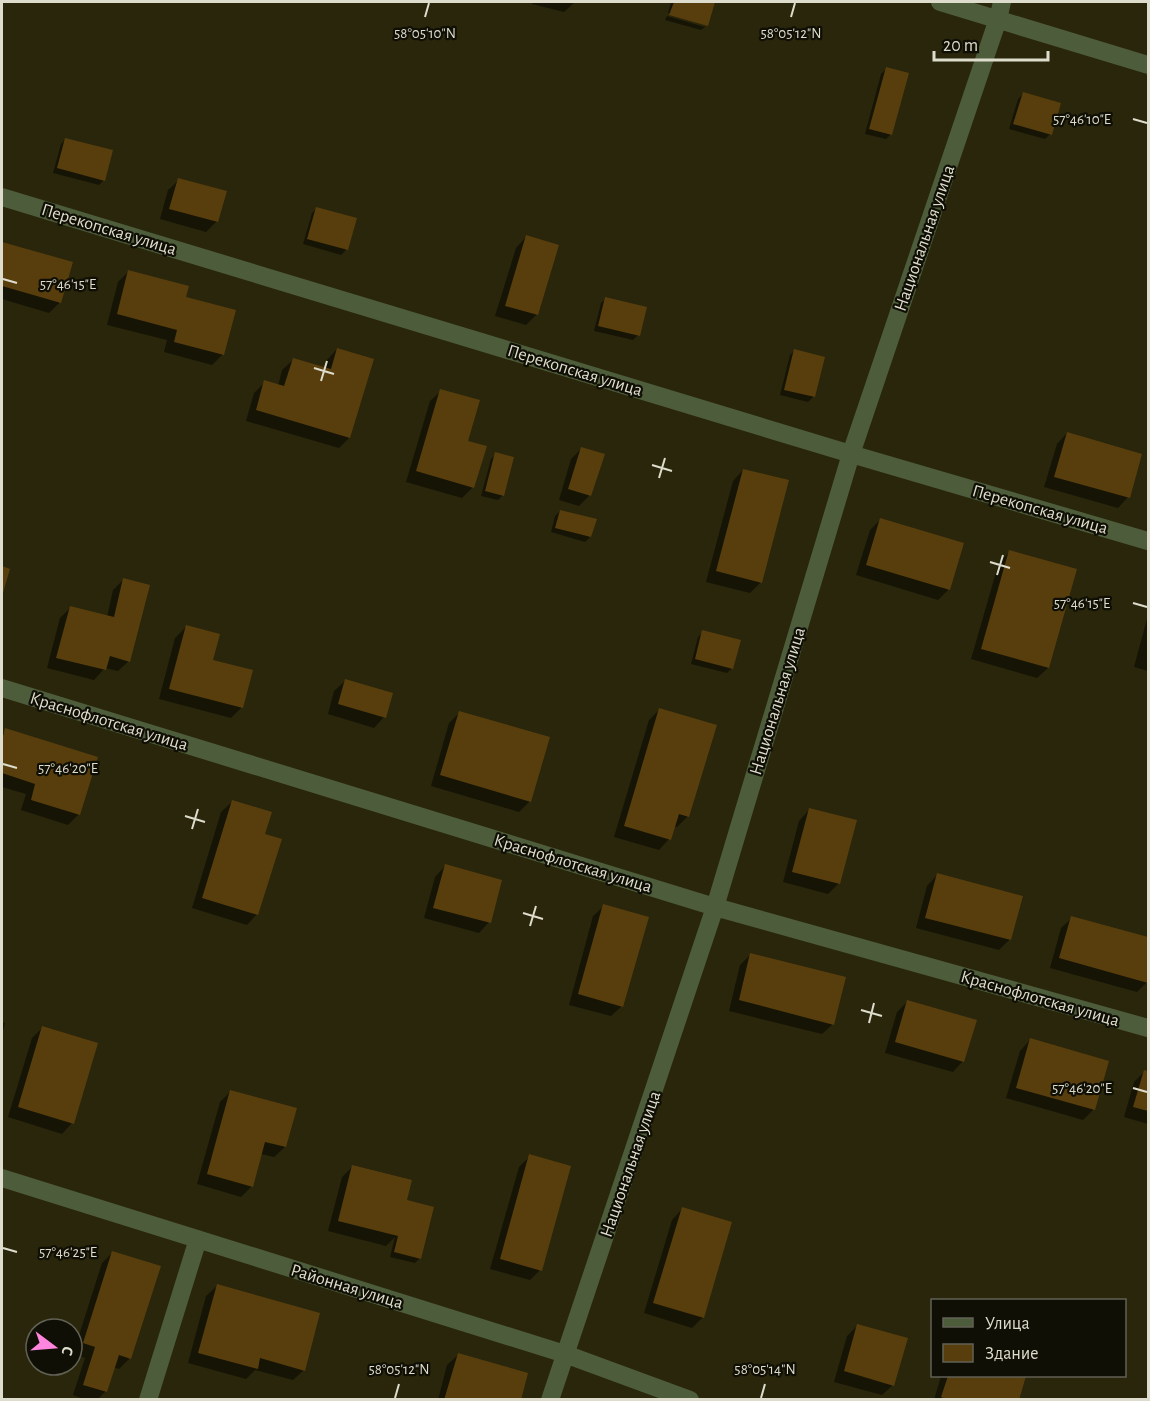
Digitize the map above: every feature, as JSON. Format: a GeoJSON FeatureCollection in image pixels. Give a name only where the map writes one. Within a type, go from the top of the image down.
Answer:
{"type":"FeatureCollection","features":[{"type":"Feature","properties":{"kind":"street"},"geometry":{"type":"LineString","coordinates":[[940,2],[1000,10],[1149,64]]}},
{"type":"Feature","properties":{"kind":"street","name":"Национальная улица"},"geometry":{"type":"LineString","coordinates":[[550,1400],[715,907],[851,454],[1000,10]]}},
{"type":"Feature","properties":{"kind":"street","name":"Перекопская улица"},"geometry":{"type":"LineString","coordinates":[[2,197],[851,454],[1149,541]]}},
{"type":"Feature","properties":{"kind":"street","name":"Краснофлотская улица"},"geometry":{"type":"LineString","coordinates":[[2,688],[715,907],[1149,1028]]}},
{"type":"Feature","properties":{"kind":"street","name":"Районная улица"},"geometry":{"type":"LineString","coordinates":[[2,1178],[565,1354],[690,1400]]}},
{"type":"Feature","properties":{"kind":"street"},"geometry":{"type":"LineString","coordinates":[[148,1400],[198,1239]]}},
{"type":"Feature","properties":{"kind":"building"},"geometry":{"type":"Polygon","coordinates":[[[674,2],[715,2],[708,26],[669,15],[674,2]]]}},
{"type":"Feature","properties":{"kind":"building"},"geometry":{"type":"Polygon","coordinates":[[[886,67],[909,73],[892,135],[869,129],[886,67]]]}},
{"type":"Feature","properties":{"kind":"building"},"geometry":{"type":"Polygon","coordinates":[[[1023,92],[1061,103],[1052,135],[1013,124],[1023,92]]]}},
{"type":"Feature","properties":{"kind":"building"},"geometry":{"type":"Polygon","coordinates":[[[65,138],[113,150],[105,181],[57,168],[65,138]]]}},
{"type":"Feature","properties":{"kind":"building"},"geometry":{"type":"Polygon","coordinates":[[[178,178],[227,191],[218,222],[169,209],[178,178]]]}},
{"type":"Feature","properties":{"kind":"building"},"geometry":{"type":"Polygon","coordinates":[[[316,207],[357,218],[348,250],[307,239],[316,207]]]}},
{"type":"Feature","properties":{"kind":"building"},"geometry":{"type":"Polygon","coordinates":[[[526,235],[559,245],[538,315],[505,306],[526,235]]]}},
{"type":"Feature","properties":{"kind":"building"},"geometry":{"type":"Polygon","coordinates":[[[2,242],[73,262],[61,303],[2,286],[2,242]]]}},
{"type":"Feature","properties":{"kind":"building"},"geometry":{"type":"Polygon","coordinates":[[[128,270],[189,286],[186,297],[236,310],[224,355],[174,342],[177,330],[117,314],[128,270]]]}},
{"type":"Feature","properties":{"kind":"building"},"geometry":{"type":"Polygon","coordinates":[[[605,297],[647,307],[640,336],[598,326],[605,297]]]}},
{"type":"Feature","properties":{"kind":"building"},"geometry":{"type":"Polygon","coordinates":[[[337,348],[374,359],[350,438],[256,410],[264,380],[284,386],[293,358],[331,369],[337,348]]]}},
{"type":"Feature","properties":{"kind":"building"},"geometry":{"type":"Polygon","coordinates":[[[794,349],[825,357],[815,397],[784,390],[794,349]]]}},
{"type":"Feature","properties":{"kind":"building"},"geometry":{"type":"Polygon","coordinates":[[[440,389],[480,400],[468,441],[487,446],[474,488],[416,471],[440,389]]]}},
{"type":"Feature","properties":{"kind":"building"},"geometry":{"type":"Polygon","coordinates":[[[1067,432],[1142,454],[1130,498],[1054,477],[1067,432]]]}},
{"type":"Feature","properties":{"kind":"building"},"geometry":{"type":"Polygon","coordinates":[[[581,447],[605,454],[591,496],[568,489],[581,447]]]}},
{"type":"Feature","properties":{"kind":"building"},"geometry":{"type":"Polygon","coordinates":[[[495,452],[514,457],[504,496],[485,491],[495,452]]]}},
{"type":"Feature","properties":{"kind":"building"},"geometry":{"type":"Polygon","coordinates":[[[743,469],[789,480],[762,583],[716,571],[743,469]]]}},
{"type":"Feature","properties":{"kind":"building"},"geometry":{"type":"Polygon","coordinates":[[[560,510],[597,519],[591,537],[555,528],[560,510]]]}},
{"type":"Feature","properties":{"kind":"building"},"geometry":{"type":"Polygon","coordinates":[[[880,518],[964,543],[950,590],[866,565],[880,518]]]}},
{"type":"Feature","properties":{"kind":"building"},"geometry":{"type":"Polygon","coordinates":[[[1009,550],[1077,569],[1049,668],[981,649],[1009,550]]]}},
{"type":"Feature","properties":{"kind":"building"},"geometry":{"type":"Polygon","coordinates":[[[2,566],[10,569],[2,596],[2,566]]]}},
{"type":"Feature","properties":{"kind":"building"},"geometry":{"type":"Polygon","coordinates":[[[123,578],[150,585],[130,662],[110,656],[106,670],[56,658],[70,606],[114,617],[123,578]]]}},
{"type":"Feature","properties":{"kind":"building"},"geometry":{"type":"Polygon","coordinates":[[[186,625],[220,634],[213,660],[253,670],[243,708],[169,689],[186,625]]]}},
{"type":"Feature","properties":{"kind":"building"},"geometry":{"type":"Polygon","coordinates":[[[702,630],[741,640],[733,669],[695,659],[702,630]]]}},
{"type":"Feature","properties":{"kind":"building"},"geometry":{"type":"Polygon","coordinates":[[[345,679],[393,693],[386,718],[338,704],[345,679]]]}},
{"type":"Feature","properties":{"kind":"building"},"geometry":{"type":"Polygon","coordinates":[[[659,708],[717,725],[689,817],[679,814],[671,840],[624,826],[659,708]]]}},
{"type":"Feature","properties":{"kind":"building"},"geometry":{"type":"Polygon","coordinates":[[[459,711],[550,737],[531,802],[440,775],[459,711]]]}},
{"type":"Feature","properties":{"kind":"building"},"geometry":{"type":"Polygon","coordinates":[[[5,728],[98,757],[80,815],[31,800],[35,784],[2,773],[2,740],[5,728]]]}},
{"type":"Feature","properties":{"kind":"building"},"geometry":{"type":"Polygon","coordinates":[[[232,800],[272,812],[265,834],[282,839],[258,915],[202,898],[232,800]]]}},
{"type":"Feature","properties":{"kind":"building"},"geometry":{"type":"Polygon","coordinates":[[[809,808],[857,820],[840,884],[792,872],[809,808]]]}},
{"type":"Feature","properties":{"kind":"building"},"geometry":{"type":"Polygon","coordinates":[[[445,864],[502,880],[491,923],[433,908],[445,864]]]}},
{"type":"Feature","properties":{"kind":"building"},"geometry":{"type":"Polygon","coordinates":[[[937,873],[1023,896],[1011,940],[925,918],[937,873]]]}},
{"type":"Feature","properties":{"kind":"building"},"geometry":{"type":"Polygon","coordinates":[[[603,904],[649,917],[623,1007],[578,994],[603,904]]]}},
{"type":"Feature","properties":{"kind":"building"},"geometry":{"type":"Polygon","coordinates":[[[1071,916],[1148,937],[1148,983],[1059,958],[1071,916]]]}},
{"type":"Feature","properties":{"kind":"building"},"geometry":{"type":"Polygon","coordinates":[[[750,953],[846,977],[834,1025],[739,1000],[750,953]]]}},
{"type":"Feature","properties":{"kind":"building"},"geometry":{"type":"Polygon","coordinates":[[[907,1000],[977,1020],[964,1062],[895,1042],[907,1000]]]}},
{"type":"Feature","properties":{"kind":"building"},"geometry":{"type":"Polygon","coordinates":[[[42,1026],[98,1043],[74,1124],[18,1107],[42,1026]]]}},
{"type":"Feature","properties":{"kind":"building"},"geometry":{"type":"Polygon","coordinates":[[[1030,1038],[1109,1061],[1095,1110],[1016,1088],[1030,1038]]]}},
{"type":"Feature","properties":{"kind":"building"},"geometry":{"type":"Polygon","coordinates":[[[1144,1070],[1148,1071],[1148,1111],[1133,1107],[1144,1070]]]}},
{"type":"Feature","properties":{"kind":"building"},"geometry":{"type":"Polygon","coordinates":[[[230,1090],[297,1108],[286,1147],[265,1142],[253,1187],[207,1174],[230,1090]]]}},
{"type":"Feature","properties":{"kind":"building"},"geometry":{"type":"Polygon","coordinates":[[[529,1154],[571,1166],[542,1271],[500,1259],[529,1154]]]}},
{"type":"Feature","properties":{"kind":"building"},"geometry":{"type":"Polygon","coordinates":[[[352,1165],[412,1180],[407,1200],[434,1207],[421,1259],[394,1252],[398,1236],[338,1221],[352,1165]]]}},
{"type":"Feature","properties":{"kind":"building"},"geometry":{"type":"Polygon","coordinates":[[[682,1207],[732,1222],[704,1318],[653,1303],[682,1207]]]}},
{"type":"Feature","properties":{"kind":"building"},"geometry":{"type":"Polygon","coordinates":[[[112,1251],[161,1266],[131,1359],[119,1355],[107,1392],[83,1385],[95,1347],[84,1343],[112,1251]]]}},
{"type":"Feature","properties":{"kind":"building"},"geometry":{"type":"Polygon","coordinates":[[[217,1284],[320,1313],[305,1371],[260,1358],[258,1369],[198,1353],[217,1284]]]}},
{"type":"Feature","properties":{"kind":"building"},"geometry":{"type":"Polygon","coordinates":[[[857,1324],[908,1338],[894,1386],[844,1371],[857,1324]]]}},
{"type":"Feature","properties":{"kind":"building"},"geometry":{"type":"Polygon","coordinates":[[[458,1353],[528,1373],[521,1400],[444,1400],[458,1353]]]}},
{"type":"Feature","properties":{"kind":"building"},"geometry":{"type":"Polygon","coordinates":[[[948,1377],[1026,1377],[1019,1400],[948,1400],[941,1397],[948,1377]]]}}]}
